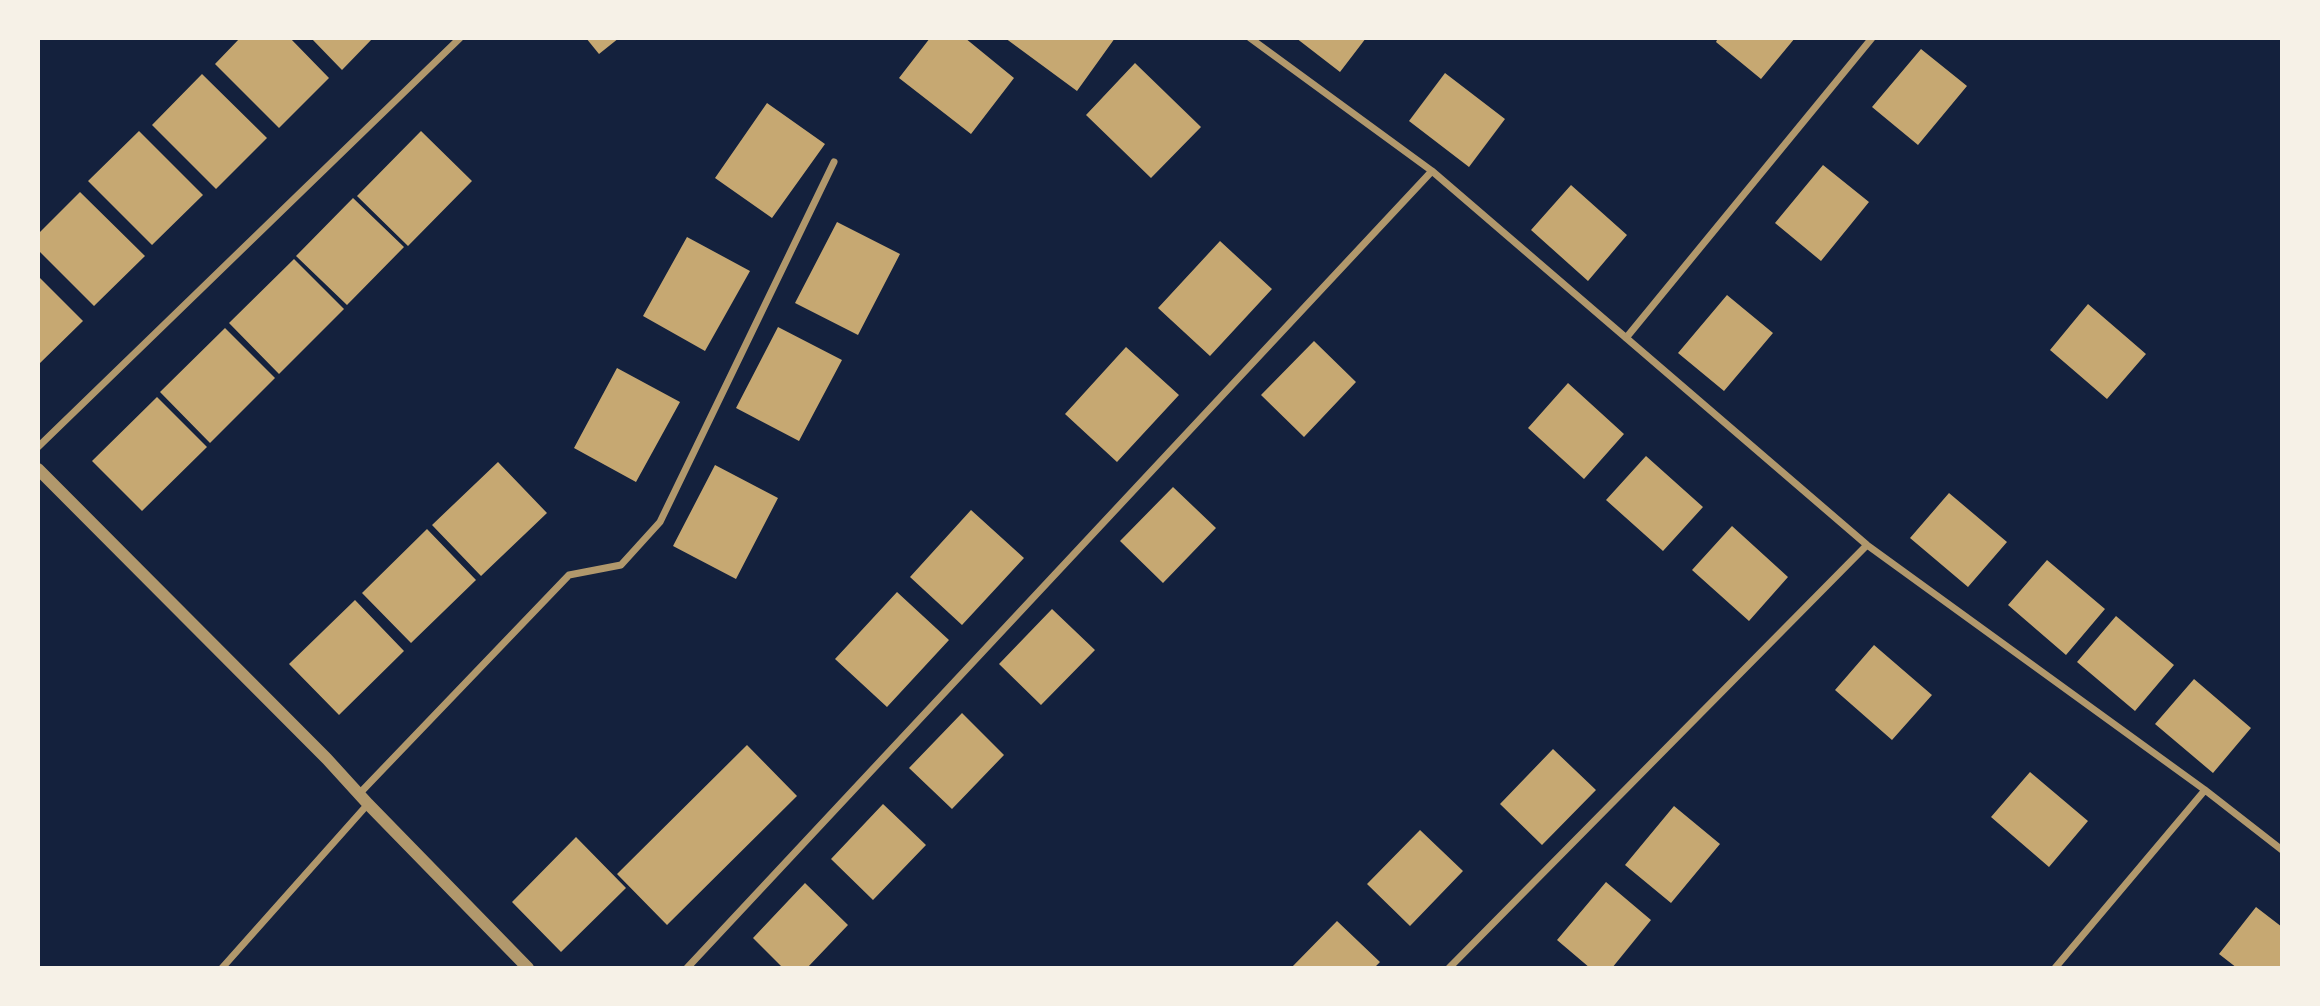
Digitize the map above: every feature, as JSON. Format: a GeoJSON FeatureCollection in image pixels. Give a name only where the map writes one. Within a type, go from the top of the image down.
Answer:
{"type":"FeatureCollection","features":[{"type":"Feature","properties":{"kind":"street"},"geometry":{"type":"LineString","coordinates":[[38,447],[460,38]]}},
{"type":"Feature","properties":{"kind":"street"},"geometry":{"type":"LineString","coordinates":[[1250,38],[1432,171],[1867,545],[2206,790],[2281,850]]}},
{"type":"Feature","properties":{"kind":"street"},"geometry":{"type":"LineString","coordinates":[[1626,338],[1872,38]]}},
{"type":"Feature","properties":{"kind":"street"},"geometry":{"type":"LineString","coordinates":[[222,968],[364,799],[569,575],[621,565],[660,522],[834,162]]}},
{"type":"Feature","properties":{"kind":"street"},"geometry":{"type":"LineString","coordinates":[[688,968],[1432,171]]}},
{"type":"Feature","properties":{"kind":"street"},"geometry":{"type":"LineString","coordinates":[[38,469],[317,749],[528,968]]}},
{"type":"Feature","properties":{"kind":"street"},"geometry":{"type":"LineString","coordinates":[[1448,968],[1867,545]]}},
{"type":"Feature","properties":{"kind":"street"},"geometry":{"type":"LineString","coordinates":[[2056,968],[2206,790]]}},
{"type":"Feature","properties":{"kind":"building"},"geometry":{"type":"Polygon","coordinates":[[[240,38],[290,38],[329,78],[279,128],[215,64],[240,38]]]}},
{"type":"Feature","properties":{"kind":"building"},"geometry":{"type":"Polygon","coordinates":[[[311,38],[373,38],[342,70],[311,38]]]}},
{"type":"Feature","properties":{"kind":"building"},"geometry":{"type":"Polygon","coordinates":[[[586,38],[619,38],[599,54],[586,38]]]}},
{"type":"Feature","properties":{"kind":"building"},"geometry":{"type":"Polygon","coordinates":[[[930,38],[965,38],[1014,78],[971,134],[899,78],[930,38]]]}},
{"type":"Feature","properties":{"kind":"building"},"geometry":{"type":"Polygon","coordinates":[[[1005,38],[1115,38],[1077,91],[1005,38]]]}},
{"type":"Feature","properties":{"kind":"building"},"geometry":{"type":"Polygon","coordinates":[[[1296,38],[1366,38],[1340,72],[1296,38]]]}},
{"type":"Feature","properties":{"kind":"building"},"geometry":{"type":"Polygon","coordinates":[[[1718,38],[1795,38],[1761,79],[1716,42],[1718,38]]]}},
{"type":"Feature","properties":{"kind":"building"},"geometry":{"type":"Polygon","coordinates":[[[1921,49],[1967,86],[1918,145],[1872,107],[1921,49]]]}},
{"type":"Feature","properties":{"kind":"building"},"geometry":{"type":"Polygon","coordinates":[[[1135,63],[1201,127],[1151,178],[1086,115],[1135,63]]]}},
{"type":"Feature","properties":{"kind":"building"},"geometry":{"type":"Polygon","coordinates":[[[1445,73],[1505,119],[1469,167],[1409,121],[1445,73]]]}},
{"type":"Feature","properties":{"kind":"building"},"geometry":{"type":"Polygon","coordinates":[[[202,74],[267,138],[216,189],[152,125],[202,74]]]}},
{"type":"Feature","properties":{"kind":"building"},"geometry":{"type":"Polygon","coordinates":[[[767,103],[825,144],[772,218],[715,178],[767,103]]]}},
{"type":"Feature","properties":{"kind":"building"},"geometry":{"type":"Polygon","coordinates":[[[139,131],[203,195],[152,245],[88,181],[139,131]]]}},
{"type":"Feature","properties":{"kind":"building"},"geometry":{"type":"Polygon","coordinates":[[[421,131],[472,181],[408,246],[357,196],[421,131]]]}},
{"type":"Feature","properties":{"kind":"building"},"geometry":{"type":"Polygon","coordinates":[[[1823,165],[1869,202],[1821,261],[1775,223],[1823,165]]]}},
{"type":"Feature","properties":{"kind":"building"},"geometry":{"type":"Polygon","coordinates":[[[1571,185],[1627,235],[1588,281],[1531,230],[1571,185]]]}},
{"type":"Feature","properties":{"kind":"building"},"geometry":{"type":"Polygon","coordinates":[[[80,192],[145,256],[94,306],[38,250],[38,234],[80,192]]]}},
{"type":"Feature","properties":{"kind":"building"},"geometry":{"type":"Polygon","coordinates":[[[353,198],[404,247],[347,305],[296,256],[353,198]]]}},
{"type":"Feature","properties":{"kind":"building"},"geometry":{"type":"Polygon","coordinates":[[[837,222],[900,254],[858,335],[795,303],[837,222]]]}},
{"type":"Feature","properties":{"kind":"building"},"geometry":{"type":"Polygon","coordinates":[[[687,237],[750,271],[705,351],[643,316],[687,237]]]}},
{"type":"Feature","properties":{"kind":"building"},"geometry":{"type":"Polygon","coordinates":[[[1220,241],[1272,289],[1210,356],[1158,308],[1220,241]]]}},
{"type":"Feature","properties":{"kind":"building"},"geometry":{"type":"Polygon","coordinates":[[[294,259],[344,309],[279,374],[229,323],[294,259]]]}},
{"type":"Feature","properties":{"kind":"building"},"geometry":{"type":"Polygon","coordinates":[[[38,276],[83,321],[38,365],[38,276]]]}},
{"type":"Feature","properties":{"kind":"building"},"geometry":{"type":"Polygon","coordinates":[[[1727,295],[1773,333],[1724,391],[1678,353],[1727,295]]]}},
{"type":"Feature","properties":{"kind":"building"},"geometry":{"type":"Polygon","coordinates":[[[2088,304],[2146,354],[2107,399],[2050,350],[2088,304]]]}},
{"type":"Feature","properties":{"kind":"building"},"geometry":{"type":"Polygon","coordinates":[[[778,327],[842,360],[799,441],[736,408],[778,327]]]}},
{"type":"Feature","properties":{"kind":"building"},"geometry":{"type":"Polygon","coordinates":[[[225,328],[275,378],[210,443],[160,392],[225,328]]]}},
{"type":"Feature","properties":{"kind":"building"},"geometry":{"type":"Polygon","coordinates":[[[1314,341],[1356,382],[1304,437],[1261,395],[1314,341]]]}},
{"type":"Feature","properties":{"kind":"building"},"geometry":{"type":"Polygon","coordinates":[[[1126,347],[1179,395],[1117,462],[1065,414],[1126,347]]]}},
{"type":"Feature","properties":{"kind":"building"},"geometry":{"type":"Polygon","coordinates":[[[617,368],[680,402],[636,482],[574,448],[617,368]]]}},
{"type":"Feature","properties":{"kind":"building"},"geometry":{"type":"Polygon","coordinates":[[[1568,383],[1624,434],[1584,479],[1528,428],[1568,383]]]}},
{"type":"Feature","properties":{"kind":"building"},"geometry":{"type":"Polygon","coordinates":[[[157,397],[207,447],[142,511],[92,461],[157,397]]]}},
{"type":"Feature","properties":{"kind":"building"},"geometry":{"type":"Polygon","coordinates":[[[1646,456],[1703,507],[1663,551],[1606,500],[1646,456]]]}},
{"type":"Feature","properties":{"kind":"building"},"geometry":{"type":"Polygon","coordinates":[[[498,462],[547,513],[481,576],[432,525],[498,462]]]}},
{"type":"Feature","properties":{"kind":"building"},"geometry":{"type":"Polygon","coordinates":[[[715,465],[778,498],[736,579],[673,546],[715,465]]]}},
{"type":"Feature","properties":{"kind":"building"},"geometry":{"type":"Polygon","coordinates":[[[1173,487],[1216,528],[1163,583],[1120,541],[1173,487]]]}},
{"type":"Feature","properties":{"kind":"building"},"geometry":{"type":"Polygon","coordinates":[[[1949,493],[2007,542],[1968,587],[1910,538],[1949,493]]]}},
{"type":"Feature","properties":{"kind":"building"},"geometry":{"type":"Polygon","coordinates":[[[971,510],[1024,558],[962,625],[910,577],[971,510]]]}},
{"type":"Feature","properties":{"kind":"building"},"geometry":{"type":"Polygon","coordinates":[[[1732,526],[1788,577],[1749,621],[1692,570],[1732,526]]]}},
{"type":"Feature","properties":{"kind":"building"},"geometry":{"type":"Polygon","coordinates":[[[427,529],[476,580],[411,643],[362,593],[427,529]]]}},
{"type":"Feature","properties":{"kind":"building"},"geometry":{"type":"Polygon","coordinates":[[[2047,560],[2105,609],[2066,655],[2008,605],[2047,560]]]}},
{"type":"Feature","properties":{"kind":"building"},"geometry":{"type":"Polygon","coordinates":[[[897,592],[949,640],[887,707],[835,659],[897,592]]]}},
{"type":"Feature","properties":{"kind":"building"},"geometry":{"type":"Polygon","coordinates":[[[355,600],[404,651],[339,715],[289,664],[355,600]]]}},
{"type":"Feature","properties":{"kind":"building"},"geometry":{"type":"Polygon","coordinates":[[[1052,609],[1095,650],[1041,705],[999,664],[1052,609]]]}},
{"type":"Feature","properties":{"kind":"building"},"geometry":{"type":"Polygon","coordinates":[[[2116,616],[2174,665],[2135,711],[2077,662],[2116,616]]]}},
{"type":"Feature","properties":{"kind":"building"},"geometry":{"type":"Polygon","coordinates":[[[1874,645],[1932,695],[1892,740],[1835,690],[1874,645]]]}},
{"type":"Feature","properties":{"kind":"building"},"geometry":{"type":"Polygon","coordinates":[[[2194,679],[2251,728],[2213,773],[2155,724],[2194,679]]]}},
{"type":"Feature","properties":{"kind":"building"},"geometry":{"type":"Polygon","coordinates":[[[962,713],[1004,755],[952,809],[909,768],[962,713]]]}},
{"type":"Feature","properties":{"kind":"building"},"geometry":{"type":"Polygon","coordinates":[[[747,745],[797,796],[667,925],[617,874],[747,745]]]}},
{"type":"Feature","properties":{"kind":"building"},"geometry":{"type":"Polygon","coordinates":[[[1553,749],[1596,790],[1542,845],[1500,804],[1553,749]]]}},
{"type":"Feature","properties":{"kind":"building"},"geometry":{"type":"Polygon","coordinates":[[[2030,772],[2088,821],[2049,867],[1991,817],[2030,772]]]}},
{"type":"Feature","properties":{"kind":"building"},"geometry":{"type":"Polygon","coordinates":[[[883,804],[926,845],[873,900],[831,859],[883,804]]]}},
{"type":"Feature","properties":{"kind":"building"},"geometry":{"type":"Polygon","coordinates":[[[1674,806],[1720,844],[1671,903],[1625,865],[1674,806]]]}},
{"type":"Feature","properties":{"kind":"building"},"geometry":{"type":"Polygon","coordinates":[[[1420,830],[1463,871],[1410,926],[1367,884],[1420,830]]]}},
{"type":"Feature","properties":{"kind":"building"},"geometry":{"type":"Polygon","coordinates":[[[576,837],[626,888],[561,952],[512,902],[576,837]]]}},
{"type":"Feature","properties":{"kind":"building"},"geometry":{"type":"Polygon","coordinates":[[[1606,882],[1651,920],[1612,968],[1590,968],[1557,940],[1606,882]]]}},
{"type":"Feature","properties":{"kind":"building"},"geometry":{"type":"Polygon","coordinates":[[[805,883],[848,925],[807,968],[783,968],[753,938],[805,883]]]}},
{"type":"Feature","properties":{"kind":"building"},"geometry":{"type":"Polygon","coordinates":[[[2256,907],[2282,927],[2282,968],[2237,968],[2219,954],[2256,907]]]}},
{"type":"Feature","properties":{"kind":"building"},"geometry":{"type":"Polygon","coordinates":[[[1337,921],[1380,962],[1374,968],[1291,968],[1337,921]]]}}]}
